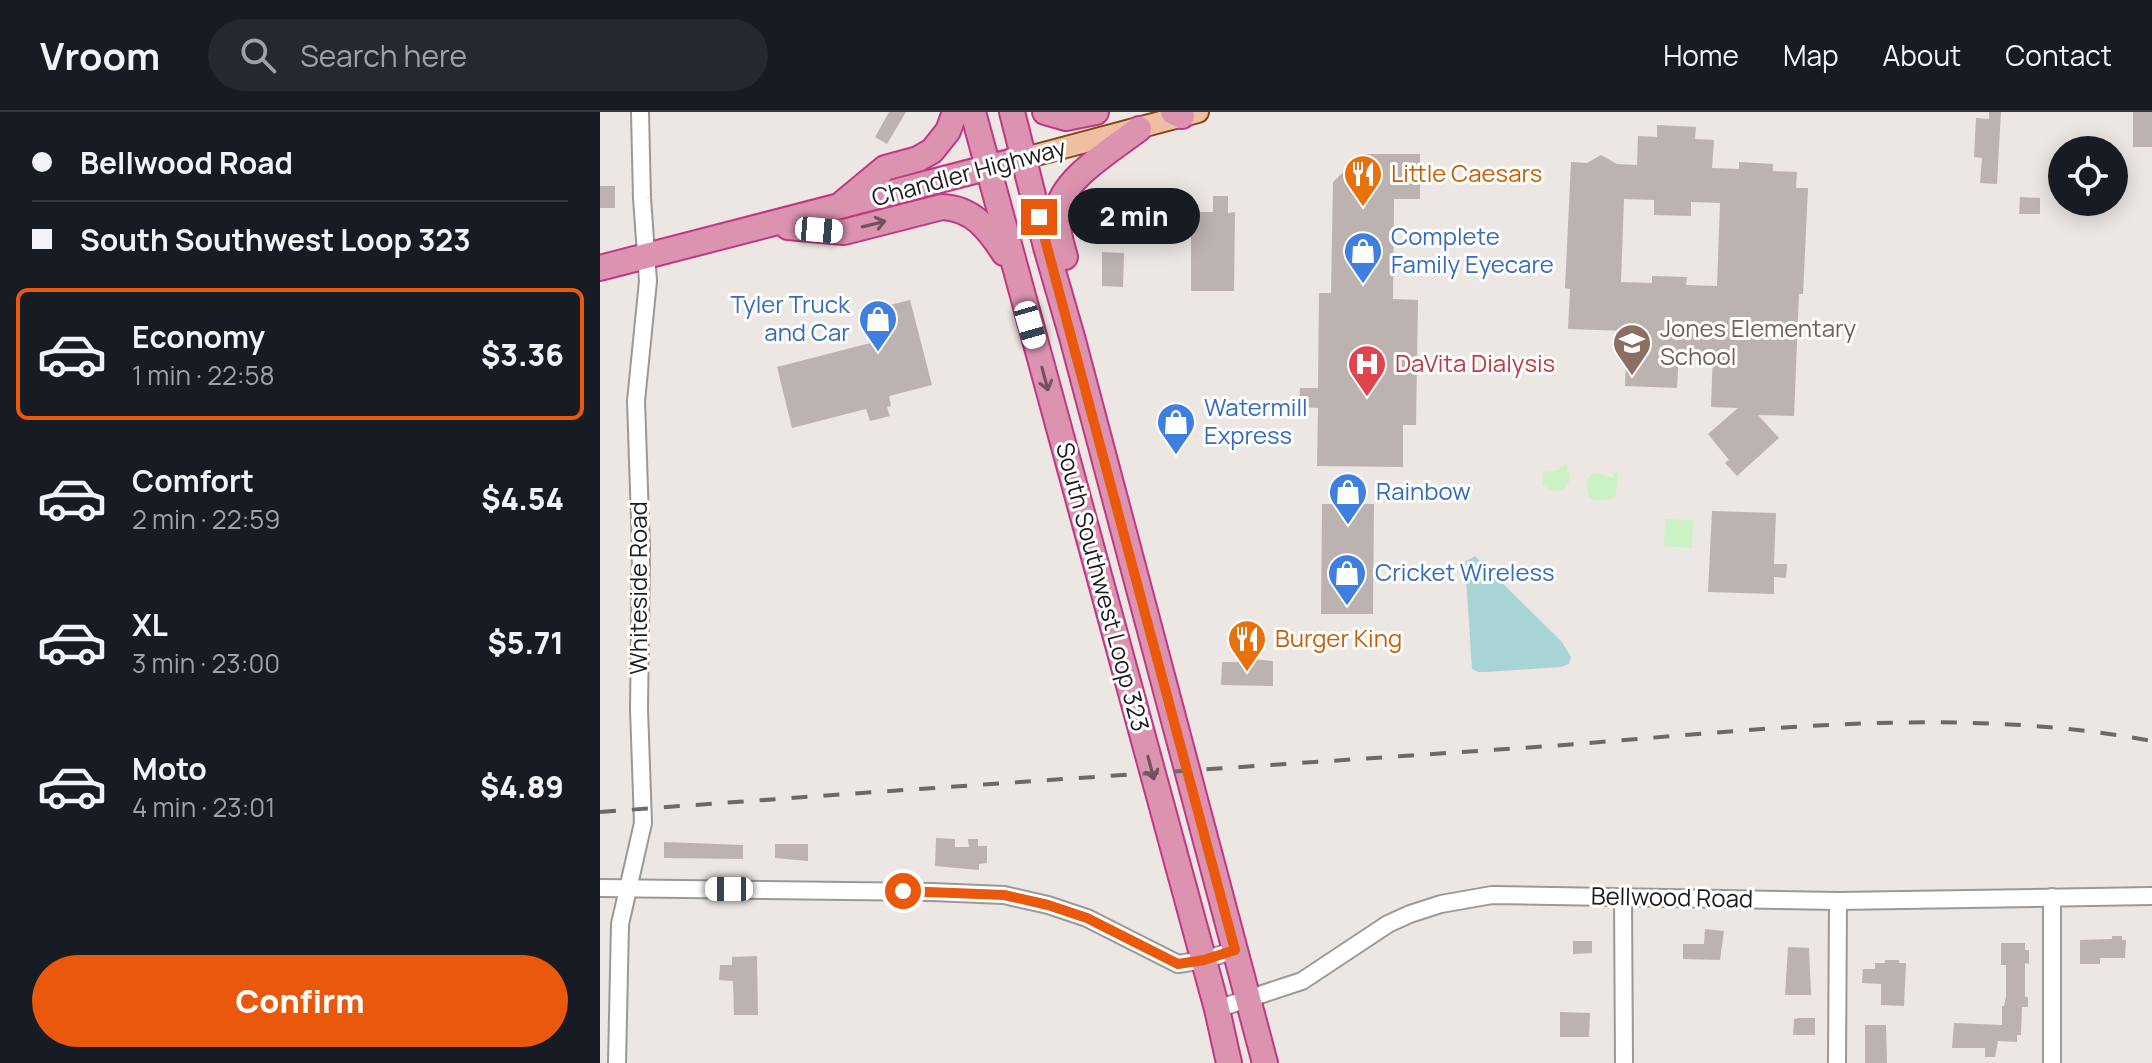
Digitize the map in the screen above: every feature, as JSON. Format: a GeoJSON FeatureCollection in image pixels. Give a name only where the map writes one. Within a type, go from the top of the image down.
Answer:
{"type":"FeatureCollection","features":[{"type":"Feature","properties":{"kind":"highway"},"geometry":{"type":"LineString","coordinates":[[837,208],[885,168],[918,159],[932,151],[948,131],[955,112]]}},
{"type":"Feature","properties":{"kind":"highway","name":"South Southwest Loop 323"},"geometry":{"type":"LineString","coordinates":[[973,112],[1204,960],[1229,1063]]}},
{"type":"Feature","properties":{"kind":"highway","name":"South Southwest Loop 323"},"geometry":{"type":"LineString","coordinates":[[1012,112],[1265,1063]]}},
{"type":"Feature","properties":{"kind":"highway"},"geometry":{"type":"LineString","coordinates":[[1045,112],[1066,118],[1096,112]]}},
{"type":"Feature","properties":{"kind":"highway"},"geometry":{"type":"LineString","coordinates":[[1072,337],[1077,303],[1058,230],[1058,209],[1080,174],[1139,129]]}},
{"type":"Feature","properties":{"kind":"highway","name":"Chandler Highway"},"geometry":{"type":"LineString","coordinates":[[600,268],[1025,158]]}},
{"type":"Feature","properties":{"kind":"highway"},"geometry":{"type":"LineString","coordinates":[[769,226],[844,232],[942,207],[954,208],[983,224],[1014,268]]}},
{"type":"Feature","properties":{"kind":"main road","name":"Chandler Highway"},"geometry":{"type":"LineString","coordinates":[[1025,158],[1139,129],[1184,113]]}},
{"type":"Feature","properties":{"kind":"street","name":"Whiteside Road"},"geometry":{"type":"LineString","coordinates":[[617,1063],[618,942],[643,823],[639,720],[641,548],[636,401],[648,298],[640,112]]}},
{"type":"Feature","properties":{"kind":"street"},"geometry":{"type":"LineString","coordinates":[[600,888],[1004,895],[1087,918],[1178,964],[1235,950]]}},
{"type":"Feature","properties":{"kind":"street","name":"Bellwood Road"},"geometry":{"type":"LineString","coordinates":[[1217,1009],[1302,981],[1388,924],[1441,904],[1492,895],[1838,901],[2152,896]]}},
{"type":"Feature","properties":{"kind":"street"},"geometry":{"type":"LineString","coordinates":[[2052,897],[2052,1063]]}},
{"type":"Feature","properties":{"kind":"street"},"geometry":{"type":"LineString","coordinates":[[1623,898],[1624,1063]]}},
{"type":"Feature","properties":{"kind":"street"},"geometry":{"type":"LineString","coordinates":[[1837,1063],[1838,901]]}},
{"type":"Feature","properties":{"kind":"green space"},"geometry":{"type":"Polygon","coordinates":[[[1567,465],[1570,474],[1565,489],[1557,491],[1542,485],[1544,472],[1558,470],[1567,465]]]}},
{"type":"Feature","properties":{"kind":"green space"},"geometry":{"type":"Polygon","coordinates":[[[1596,473],[1614,478],[1614,473],[1618,473],[1615,498],[1595,501],[1589,497],[1586,482],[1596,473]]]}},
{"type":"Feature","properties":{"kind":"green space"},"geometry":{"type":"Polygon","coordinates":[[[1665,519],[1693,520],[1692,548],[1664,546],[1665,519]]]}},
{"type":"Feature","properties":{"kind":"water"},"geometry":{"type":"Polygon","coordinates":[[[1475,556],[1562,642],[1571,657],[1569,664],[1487,672],[1472,669],[1465,562],[1475,556]]]}},
{"type":"Feature","properties":{"kind":"building"},"geometry":{"type":"Polygon","coordinates":[[[889,112],[906,112],[887,144],[875,137],[889,112]]]}},
{"type":"Feature","properties":{"kind":"building"},"geometry":{"type":"Polygon","coordinates":[[[1989,112],[2001,112],[1997,184],[1980,183],[1982,158],[1974,157],[1976,118],[1989,119],[1989,112]]]}},
{"type":"Feature","properties":{"kind":"building"},"geometry":{"type":"Polygon","coordinates":[[[2133,112],[2152,112],[2152,147],[2133,147],[2133,112]]]}},
{"type":"Feature","properties":{"kind":"building"},"geometry":{"type":"Polygon","coordinates":[[[1657,125],[1696,127],[1695,139],[1714,140],[1712,168],[1739,169],[1739,162],[1773,164],[1773,171],[1797,172],[1796,188],[1808,188],[1803,294],[1799,294],[1794,416],[1758,415],[1779,438],[1737,476],[1725,463],[1729,460],[1708,434],[1738,408],[1711,407],[1713,352],[1679,351],[1677,388],[1625,386],[1627,331],[1568,329],[1570,289],[1565,288],[1571,162],[1587,163],[1601,155],[1617,164],[1637,165],[1638,136],[1657,137],[1657,125]],[[1624,199],[1621,282],[1652,283],[1652,276],[1687,277],[1686,285],[1717,286],[1720,203],[1691,202],[1691,216],[1654,215],[1654,200],[1624,199]]]}},
{"type":"Feature","properties":{"kind":"building"},"geometry":{"type":"Polygon","coordinates":[[[1362,154],[1420,154],[1420,199],[1394,199],[1393,299],[1418,300],[1416,425],[1403,425],[1403,467],[1317,466],[1318,408],[1299,407],[1300,388],[1318,388],[1319,293],[1331,293],[1333,182],[1362,154]]]}},
{"type":"Feature","properties":{"kind":"building"},"geometry":{"type":"Polygon","coordinates":[[[600,186],[615,186],[615,208],[600,208],[600,186]]]}},
{"type":"Feature","properties":{"kind":"building"},"geometry":{"type":"Polygon","coordinates":[[[1213,196],[1228,196],[1228,213],[1235,212],[1234,291],[1191,291],[1191,212],[1213,212],[1213,196]]]}},
{"type":"Feature","properties":{"kind":"building"},"geometry":{"type":"Polygon","coordinates":[[[2020,197],[2040,198],[2040,214],[2019,214],[2020,197]]]}},
{"type":"Feature","properties":{"kind":"building"},"geometry":{"type":"Polygon","coordinates":[[[1102,252],[1124,253],[1123,287],[1102,286],[1102,252]]]}},
{"type":"Feature","properties":{"kind":"building","name":"Tyler Truck and Car"},"geometry":{"type":"Polygon","coordinates":[[[910,300],[932,385],[889,396],[891,406],[887,407],[890,416],[870,421],[866,409],[792,428],[777,367],[886,339],[878,308],[910,300]]]}},
{"type":"Feature","properties":{"kind":"building"},"geometry":{"type":"Polygon","coordinates":[[[1322,504],[1374,504],[1373,614],[1321,614],[1322,504]]]}},
{"type":"Feature","properties":{"kind":"building"},"geometry":{"type":"Polygon","coordinates":[[[1712,511],[1776,513],[1774,564],[1787,564],[1786,578],[1774,577],[1774,594],[1708,592],[1712,511]]]}},
{"type":"Feature","properties":{"kind":"building","name":"Burger King"},"geometry":{"type":"Polygon","coordinates":[[[1241,658],[1273,661],[1273,686],[1221,685],[1222,662],[1241,662],[1241,658]]]}},
{"type":"Feature","properties":{"kind":"building"},"geometry":{"type":"Polygon","coordinates":[[[936,838],[955,839],[955,847],[969,847],[968,839],[978,839],[978,846],[987,846],[987,863],[979,864],[979,870],[935,866],[936,838]]]}},
{"type":"Feature","properties":{"kind":"building"},"geometry":{"type":"Polygon","coordinates":[[[664,842],[743,845],[743,859],[664,858],[664,842]]]}},
{"type":"Feature","properties":{"kind":"building"},"geometry":{"type":"Polygon","coordinates":[[[775,844],[808,844],[808,861],[775,858],[775,844]]]}},
{"type":"Feature","properties":{"kind":"building"},"geometry":{"type":"Polygon","coordinates":[[[1705,929],[1724,931],[1720,960],[1683,959],[1683,944],[1704,944],[1705,929]]]}},
{"type":"Feature","properties":{"kind":"building"},"geometry":{"type":"Polygon","coordinates":[[[2112,936],[2122,936],[2122,940],[2126,940],[2125,958],[2100,958],[2100,964],[2080,964],[2080,940],[2112,939],[2112,936]]]}},
{"type":"Feature","properties":{"kind":"building"},"geometry":{"type":"Polygon","coordinates":[[[1573,941],[1592,941],[1592,953],[1573,954],[1573,941]]]}},
{"type":"Feature","properties":{"kind":"building"},"geometry":{"type":"Polygon","coordinates":[[[2001,943],[2025,943],[2025,950],[2029,950],[2029,964],[2025,963],[2028,1007],[2022,1007],[2021,1035],[2017,1035],[2017,1042],[1998,1041],[1995,1057],[1985,1057],[1985,1048],[1952,1048],[1954,1023],[2002,1025],[2006,965],[2001,965],[2001,943]]]}},
{"type":"Feature","properties":{"kind":"building"},"geometry":{"type":"Polygon","coordinates":[[[1788,947],[1809,948],[1811,995],[1785,995],[1788,947]]]}},
{"type":"Feature","properties":{"kind":"building"},"geometry":{"type":"Polygon","coordinates":[[[757,956],[758,1015],[734,1015],[733,981],[719,980],[720,965],[732,965],[732,957],[757,956]]]}},
{"type":"Feature","properties":{"kind":"building"},"geometry":{"type":"Polygon","coordinates":[[[1885,960],[1906,963],[1904,1006],[1881,1005],[1881,984],[1862,983],[1863,969],[1875,969],[1875,963],[1885,963],[1885,960]]]}},
{"type":"Feature","properties":{"kind":"building"},"geometry":{"type":"Polygon","coordinates":[[[1560,1012],[1590,1013],[1589,1037],[1560,1037],[1560,1012]]]}},
{"type":"Feature","properties":{"kind":"building"},"geometry":{"type":"Polygon","coordinates":[[[1815,1018],[1815,1035],[1793,1035],[1794,1019],[1815,1018]]]}},
{"type":"Feature","properties":{"kind":"building"},"geometry":{"type":"Polygon","coordinates":[[[1865,1025],[1886,1025],[1887,1063],[1865,1063],[1865,1025]]]}},
{"type":"Feature","properties":{"kind":"railway"},"geometry":{"type":"LineString","coordinates":[[600,812],[1836,725],[1915,722],[1994,724],[2073,730],[2152,741]]}},
{"type":"Feature","properties":{"kind":"place","name":"Little Caesars"},"geometry":{"type":"Point","coordinates":[1363,208]}},
{"type":"Feature","properties":{"kind":"place","name":"Complete Family Eyecare"},"geometry":{"type":"Point","coordinates":[1363,285]}},
{"type":"Feature","properties":{"kind":"place","name":"Tyler Truck and Car"},"geometry":{"type":"Point","coordinates":[878,353]}},
{"type":"Feature","properties":{"kind":"place","name":"Jones Elementary School"},"geometry":{"type":"Point","coordinates":[1632,377]}},
{"type":"Feature","properties":{"kind":"place","name":"DaVita Dialysis"},"geometry":{"type":"Point","coordinates":[1367,398]}},
{"type":"Feature","properties":{"kind":"place","name":"Watermill Express"},"geometry":{"type":"Point","coordinates":[1176,456]}},
{"type":"Feature","properties":{"kind":"place","name":"Rainbow"},"geometry":{"type":"Point","coordinates":[1348,526]}},
{"type":"Feature","properties":{"kind":"place","name":"Cricket Wireless"},"geometry":{"type":"Point","coordinates":[1347,607]}},
{"type":"Feature","properties":{"kind":"place","name":"Burger King"},"geometry":{"type":"Point","coordinates":[1247,673]}},
{"type":"Feature","properties":{"kind":"route"},"geometry":{"type":"LineString","coordinates":[[903,891],[1004,895],[1048,905],[1087,918],[1178,964],[1235,950],[1039,217]]}}]}
